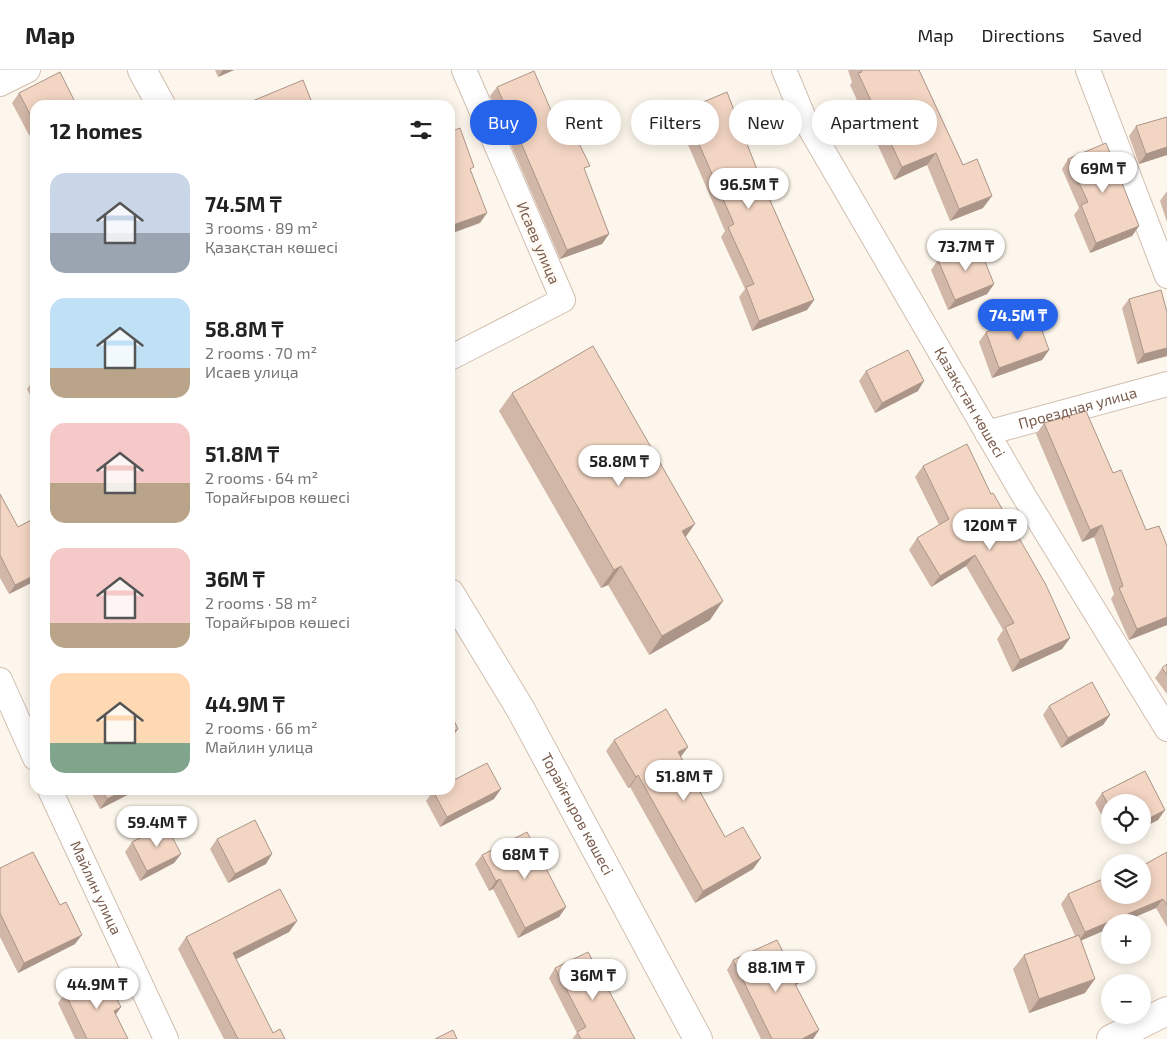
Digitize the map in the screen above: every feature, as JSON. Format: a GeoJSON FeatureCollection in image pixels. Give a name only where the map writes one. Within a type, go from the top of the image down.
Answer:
{"type":"FeatureCollection","features":[{"type":"Feature","properties":{"kind":"street"},"geometry":{"type":"LineString","coordinates":[[0,84],[28,70]]}},
{"type":"Feature","properties":{"kind":"street"},"geometry":{"type":"LineString","coordinates":[[142,70],[158,100]]}},
{"type":"Feature","properties":{"kind":"street","name":"Исаев улица"},"geometry":{"type":"LineString","coordinates":[[455,355],[563,300],[464,70]]}},
{"type":"Feature","properties":{"kind":"street","name":"Қазақстан көшесі"},"geometry":{"type":"LineString","coordinates":[[784,70],[804,118],[987,433],[1167,729]]}},
{"type":"Feature","properties":{"kind":"street"},"geometry":{"type":"LineString","coordinates":[[1088,70],[1167,276]]}},
{"type":"Feature","properties":{"kind":"street","name":"Проездная улица"},"geometry":{"type":"LineString","coordinates":[[987,433],[1167,384]]}},
{"type":"Feature","properties":{"kind":"street","name":"Торайғыров көшесі"},"geometry":{"type":"LineString","coordinates":[[455,601],[522,710],[698,1039]]}},
{"type":"Feature","properties":{"kind":"street"},"geometry":{"type":"LineString","coordinates":[[0,680],[30,747]]}},
{"type":"Feature","properties":{"kind":"street","name":"Майлин улица"},"geometry":{"type":"LineString","coordinates":[[52,795],[166,1039]]}},
{"type":"Feature","properties":{"kind":"street"},"geometry":{"type":"LineString","coordinates":[[1112,1039],[1167,1011]]}},
{"type":"Feature","properties":{"kind":"building"},"geometry":{"type":"Polygon","coordinates":[[[861,70],[919,70],[933,100],[871,100],[858,73],[862,72],[861,70]]]}},
{"type":"Feature","properties":{"kind":"building"},"geometry":{"type":"Polygon","coordinates":[[[534,71],[547,101],[547,145],[580,145],[590,166],[584,168],[609,234],[567,250],[522,145],[537,145],[537,100],[503,100],[497,87],[534,71]]]}},
{"type":"Feature","properties":{"kind":"building"},"geometry":{"type":"Polygon","coordinates":[[[60,72],[74,100],[30,100],[30,114],[19,93],[60,72]]]}},
{"type":"Feature","properties":{"kind":"building"},"geometry":{"type":"Polygon","coordinates":[[[303,80],[311,100],[255,100],[303,80]]]}},
{"type":"Feature","properties":{"kind":"building"},"geometry":{"type":"Polygon","coordinates":[[[727,92],[730,100],[729,145],[747,145],[814,300],[759,321],[746,287],[754,284],[728,227],[734,224],[699,145],[719,145],[719,100],[708,100],[727,92]]]}},
{"type":"Feature","properties":{"kind":"building"},"geometry":{"type":"Polygon","coordinates":[[[937,109],[963,165],[977,159],[992,196],[959,209],[936,153],[902,167],[892,145],[937,145],[937,109]]]}},
{"type":"Feature","properties":{"kind":"building"},"geometry":{"type":"Polygon","coordinates":[[[1167,117],[1167,147],[1146,154],[1136,126],[1167,117]]]}},
{"type":"Feature","properties":{"kind":"building"},"geometry":{"type":"Polygon","coordinates":[[[460,128],[474,167],[470,169],[487,213],[455,224],[455,130],[460,128]]]}},
{"type":"Feature","properties":{"kind":"building"},"geometry":{"type":"Polygon","coordinates":[[[1106,143],[1139,226],[1096,243],[1081,205],[1088,202],[1068,159],[1106,143]]]}},
{"type":"Feature","properties":{"kind":"building"},"geometry":{"type":"Polygon","coordinates":[[[978,244],[994,284],[955,300],[938,260],[978,244]]]}},
{"type":"Feature","properties":{"kind":"building"},"geometry":{"type":"Polygon","coordinates":[[[1161,290],[1167,312],[1167,348],[1144,354],[1129,299],[1161,290]]]}},
{"type":"Feature","properties":{"kind":"building"},"geometry":{"type":"Polygon","coordinates":[[[1036,314],[1049,350],[999,368],[986,332],[1036,314]]]}},
{"type":"Feature","properties":{"kind":"building"},"geometry":{"type":"Polygon","coordinates":[[[593,346],[695,524],[682,531],[723,601],[662,636],[621,566],[614,570],[512,393],[593,346]]]}},
{"type":"Feature","properties":{"kind":"building"},"geometry":{"type":"Polygon","coordinates":[[[908,350],[924,381],[882,403],[866,371],[908,350]]]}},
{"type":"Feature","properties":{"kind":"building"},"geometry":{"type":"Polygon","coordinates":[[[1086,411],[1113,473],[1121,470],[1146,530],[1159,526],[1167,546],[1167,617],[1137,629],[1119,588],[1123,586],[1102,525],[1090,530],[1044,423],[1086,411]]]}},
{"type":"Feature","properties":{"kind":"building"},"geometry":{"type":"Polygon","coordinates":[[[967,444],[991,494],[993,493],[1046,585],[1070,638],[1020,660],[1005,627],[1014,623],[975,555],[940,576],[917,538],[949,519],[923,466],[967,444]]]}},
{"type":"Feature","properties":{"kind":"building"},"geometry":{"type":"Polygon","coordinates":[[[0,494],[18,527],[30,521],[30,578],[15,585],[0,555],[0,494]]]}},
{"type":"Feature","properties":{"kind":"building"},"geometry":{"type":"Polygon","coordinates":[[[1167,664],[1167,675],[1162,668],[1167,664]]]}},
{"type":"Feature","properties":{"kind":"building"},"geometry":{"type":"Polygon","coordinates":[[[1092,682],[1110,715],[1068,738],[1049,706],[1092,682]]]}},
{"type":"Feature","properties":{"kind":"building"},"geometry":{"type":"Polygon","coordinates":[[[666,709],[688,747],[678,752],[725,837],[743,827],[761,858],[703,891],[638,775],[636,777],[614,740],[666,709]]]}},
{"type":"Feature","properties":{"kind":"building"},"geometry":{"type":"Polygon","coordinates":[[[487,763],[501,789],[447,817],[435,795],[455,795],[455,779],[487,763]]]}},
{"type":"Feature","properties":{"kind":"building"},"geometry":{"type":"Polygon","coordinates":[[[1145,771],[1165,810],[1151,817],[1151,794],[1102,793],[1145,771]]]}},
{"type":"Feature","properties":{"kind":"building"},"geometry":{"type":"Polygon","coordinates":[[[105,795],[115,795],[107,799],[105,795]]]}},
{"type":"Feature","properties":{"kind":"building"},"geometry":{"type":"Polygon","coordinates":[[[255,820],[272,854],[235,874],[217,839],[255,820]]]}},
{"type":"Feature","properties":{"kind":"building"},"geometry":{"type":"Polygon","coordinates":[[[166,825],[181,854],[147,871],[132,842],[166,825]]]}},
{"type":"Feature","properties":{"kind":"building"},"geometry":{"type":"Polygon","coordinates":[[[527,832],[566,907],[525,928],[500,879],[496,881],[482,855],[527,832]]]}},
{"type":"Feature","properties":{"kind":"building"},"geometry":{"type":"Polygon","coordinates":[[[33,852],[60,905],[66,902],[82,935],[24,963],[0,913],[0,868],[33,852]]]}},
{"type":"Feature","properties":{"kind":"building"},"geometry":{"type":"Polygon","coordinates":[[[1167,852],[1167,905],[1163,899],[1128,914],[1101,914],[1101,925],[1085,932],[1068,894],[1101,880],[1101,904],[1151,904],[1151,861],[1167,852]]]}},
{"type":"Feature","properties":{"kind":"building"},"geometry":{"type":"Polygon","coordinates":[[[280,889],[297,921],[233,953],[273,1033],[280,1029],[285,1039],[238,1039],[186,937],[280,889]]]}},
{"type":"Feature","properties":{"kind":"building"},"geometry":{"type":"Polygon","coordinates":[[[1079,935],[1095,979],[1039,999],[1024,955],[1079,935]]]}},
{"type":"Feature","properties":{"kind":"building"},"geometry":{"type":"Polygon","coordinates":[[[777,940],[798,983],[795,984],[819,1030],[802,1039],[772,1039],[733,960],[777,940]]]}},
{"type":"Feature","properties":{"kind":"building"},"geometry":{"type":"Polygon","coordinates":[[[588,952],[635,1039],[581,1039],[577,1032],[586,1027],[555,968],[588,952]]]}},
{"type":"Feature","properties":{"kind":"building"},"geometry":{"type":"Polygon","coordinates":[[[104,974],[121,1007],[114,1011],[128,1039],[87,1039],[65,993],[104,974]]]}},
{"type":"Feature","properties":{"kind":"building"},"geometry":{"type":"Polygon","coordinates":[[[453,1030],[457,1039],[435,1039],[453,1030]]]}}]}
